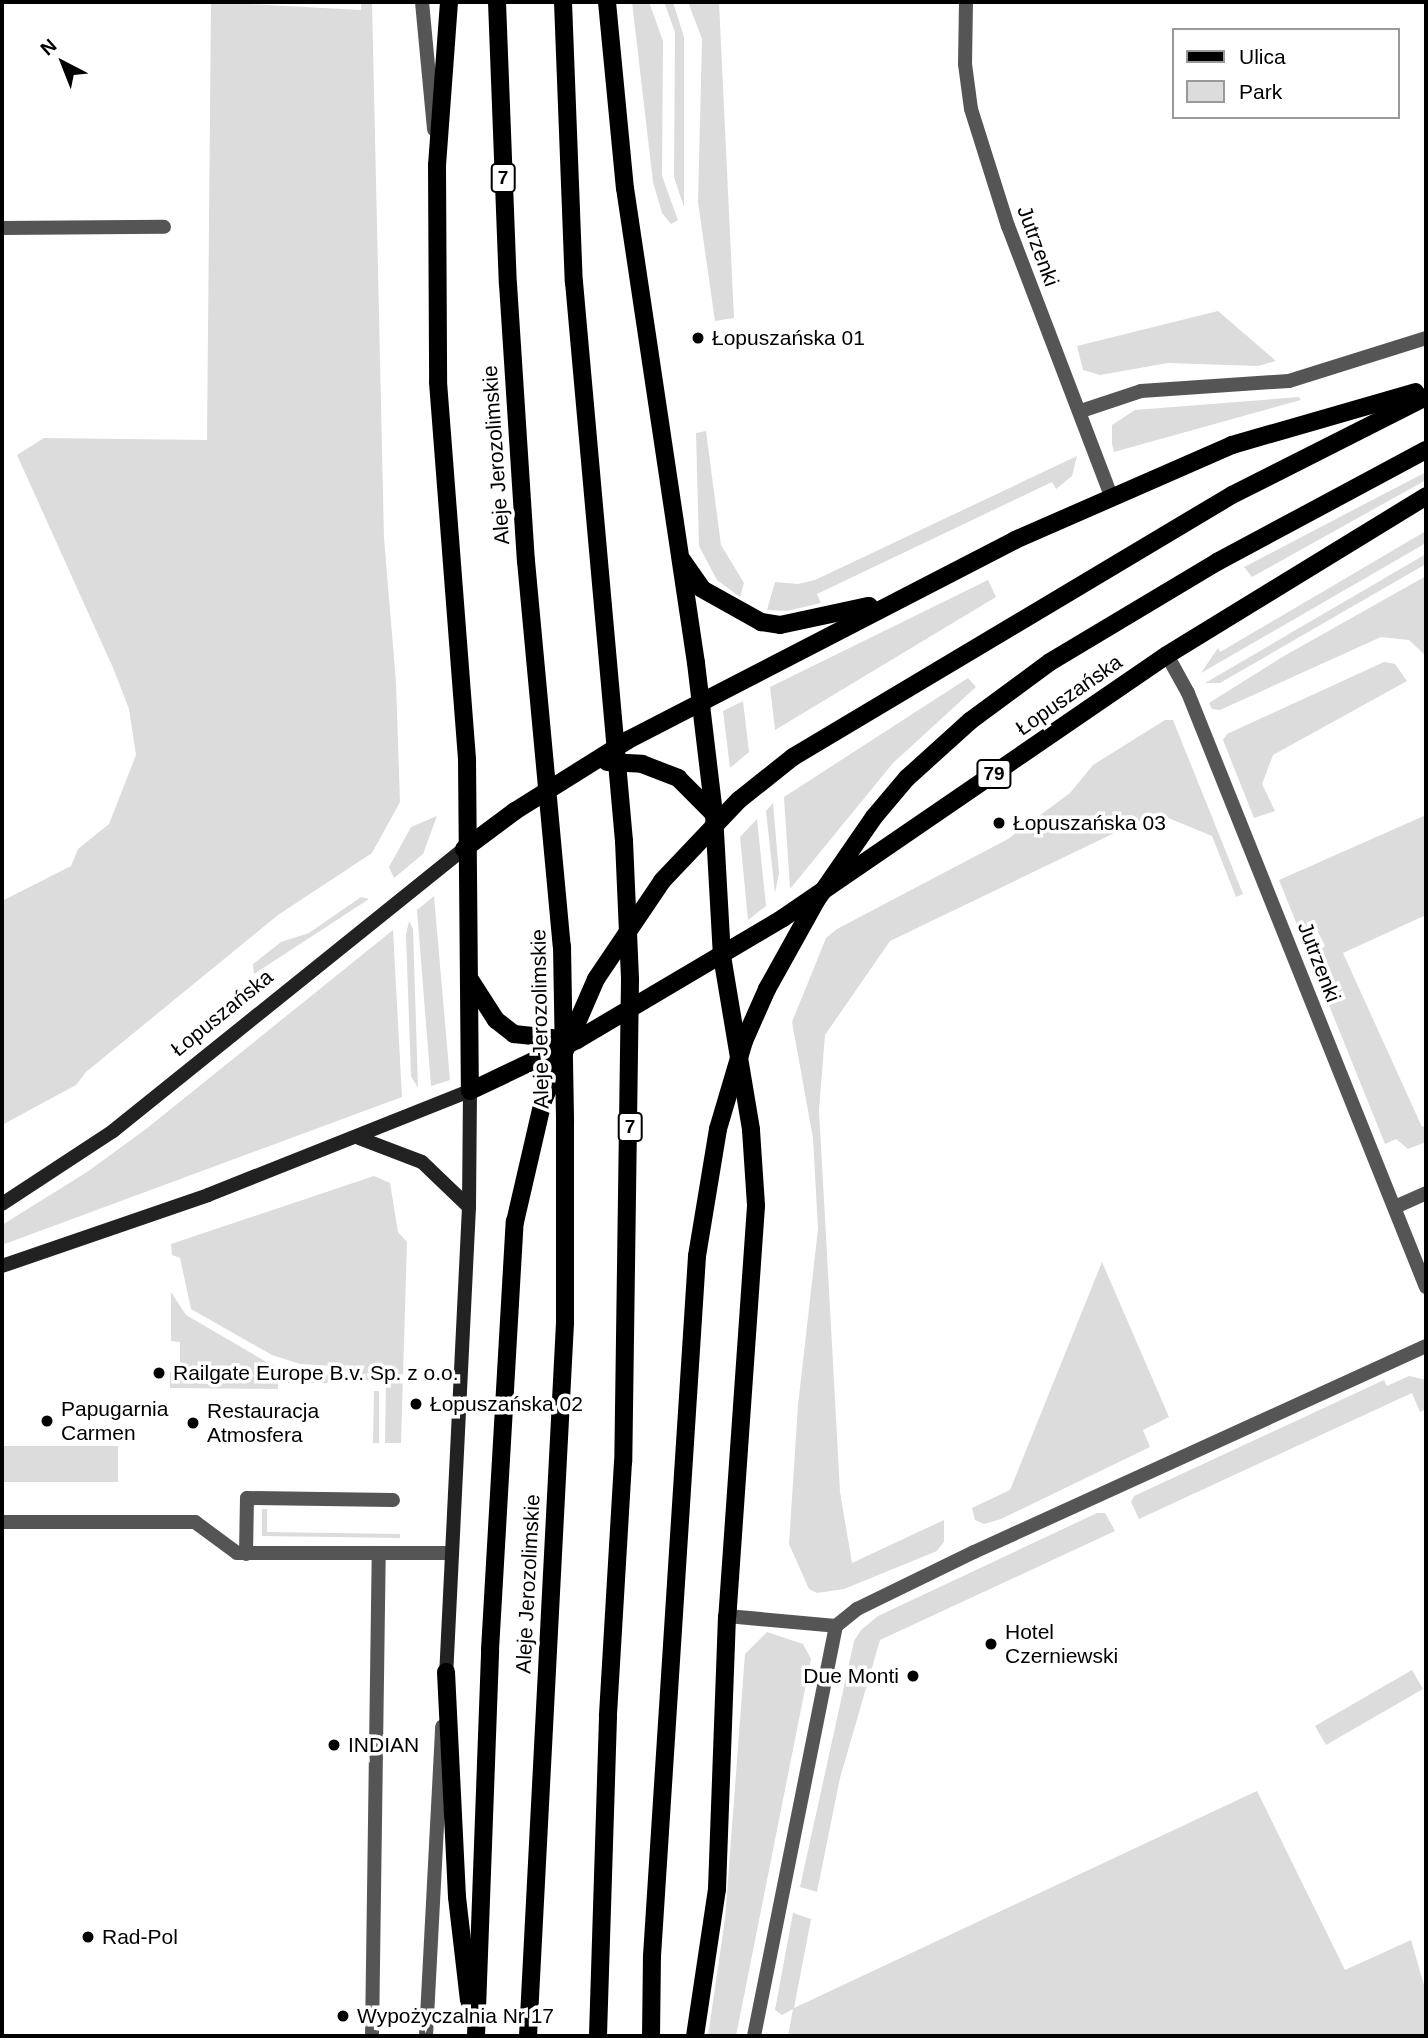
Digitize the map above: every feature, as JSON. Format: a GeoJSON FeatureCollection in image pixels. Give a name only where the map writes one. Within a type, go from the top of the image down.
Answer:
{"type":"FeatureCollection","features":[{"type":"Feature","properties":{"kind":"main road"},"geometry":{"type":"LineString","coordinates":[[449,2],[437,165],[438,382],[467,759],[464,849],[470,1091],[469,1207],[446,1672],[457,1897],[475,2036]]}},
{"type":"Feature","properties":{"kind":"main road","name":"Aleje Jerozolimskie"},"geometry":{"type":"LineString","coordinates":[[497,2],[508,284],[526,561],[562,946],[565,1122],[565,1323],[528,2036]]}},
{"type":"Feature","properties":{"kind":"main road","name":"7"},"geometry":{"type":"LineString","coordinates":[[562,2],[574,282],[624,841],[630,980],[623,1462],[608,1717],[598,2036]]}},
{"type":"Feature","properties":{"kind":"main road"},"geometry":{"type":"LineString","coordinates":[[607,2],[625,188],[715,814],[722,956],[751,1130],[756,1206],[727,1616],[717,1889],[695,2036]]}},
{"type":"Feature","properties":{"kind":"main road"},"geometry":{"type":"LineString","coordinates":[[464,849],[515,811],[591,762],[700,701],[893,601],[1111,496],[1232,445],[1426,389]]}},
{"type":"Feature","properties":{"kind":"main road"},"geometry":{"type":"LineString","coordinates":[[475,2036],[503,1419],[515,1222],[526,1159],[571,1028],[631,922],[703,837],[793,757],[1231,495],[1426,397]]}},
{"type":"Feature","properties":{"kind":"main road"},"geometry":{"type":"LineString","coordinates":[[651,2036],[652,1955],[697,1256],[708,1178],[744,1041],[767,989],[816,901],[907,778],[970,721],[1050,662],[1217,562],[1426,450]]}},
{"type":"Feature","properties":{"kind":"main road","name":"Łopuszańska"},"geometry":{"type":"LineString","coordinates":[[470,1091],[577,1040],[722,956],[1167,654],[1426,496]]}},
{"type":"Feature","properties":{"kind":"main road"},"geometry":{"type":"LineString","coordinates":[[678,554],[702,589],[761,622],[799,622],[893,601]]}},
{"type":"Feature","properties":{"kind":"main road"},"geometry":{"type":"LineString","coordinates":[[591,762],[621,761],[659,770],[696,791],[715,814]]}},
{"type":"Feature","properties":{"kind":"main road","name":"Łopuszańska"},"geometry":{"type":"LineString","coordinates":[[2,1204],[113,1132],[464,849]]}},
{"type":"Feature","properties":{"kind":"main road"},"geometry":{"type":"LineString","coordinates":[[466,972],[496,1020],[514,1034],[537,1040],[577,1040]]}},
{"type":"Feature","properties":{"kind":"main road"},"geometry":{"type":"LineString","coordinates":[[2,1266],[359,1138],[470,1091]]}},
{"type":"Feature","properties":{"kind":"main road"},"geometry":{"type":"LineString","coordinates":[[359,1138],[422,1162],[469,1207]]}},
{"type":"Feature","properties":{"kind":"street"},"geometry":{"type":"LineString","coordinates":[[422,2],[437,165]]}},
{"type":"Feature","properties":{"kind":"street","name":"Jutrzenki"},"geometry":{"type":"LineString","coordinates":[[966,2],[965,64],[971,109],[1008,226],[1081,411],[1111,496]]}},
{"type":"Feature","properties":{"kind":"street"},"geometry":{"type":"LineString","coordinates":[[2,228],[163,226]]}},
{"type":"Feature","properties":{"kind":"street"},"geometry":{"type":"LineString","coordinates":[[1081,411],[1140,391],[1289,381],[1426,338]]}},
{"type":"Feature","properties":{"kind":"street","name":"Jutrzenki"},"geometry":{"type":"LineString","coordinates":[[1167,654],[1192,703],[1426,1287]]}},
{"type":"Feature","properties":{"kind":"street"},"geometry":{"type":"LineString","coordinates":[[1395,1207],[1426,1193]]}},
{"type":"Feature","properties":{"kind":"street"},"geometry":{"type":"LineString","coordinates":[[754,2036],[836,1626],[857,1609],[962,1558],[1426,1346]]}},
{"type":"Feature","properties":{"kind":"street"},"geometry":{"type":"LineString","coordinates":[[246,1554],[247,1497],[393,1500]]}},
{"type":"Feature","properties":{"kind":"street"},"geometry":{"type":"LineString","coordinates":[[2,1522],[195,1522],[237,1553],[246,1554],[452,1553]]}},
{"type":"Feature","properties":{"kind":"street"},"geometry":{"type":"LineString","coordinates":[[372,2036],[379,1554]]}},
{"type":"Feature","properties":{"kind":"street"},"geometry":{"type":"LineString","coordinates":[[727,1616],[836,1626]]}},
{"type":"Feature","properties":{"kind":"street"},"geometry":{"type":"LineString","coordinates":[[426,2036],[446,1672]]}},
{"type":"Feature","properties":{"kind":"green space"},"geometry":{"type":"Polygon","coordinates":[[[211,2],[361,10],[361,2],[372,2],[384,538],[396,682],[400,802],[372,853],[278,915],[86,1072],[76,1085],[2,1125],[2,901],[71,866],[78,849],[109,824],[136,755],[129,709],[114,670],[17,455],[44,438],[207,440],[211,2]]]}},
{"type":"Feature","properties":{"kind":"green space"},"geometry":{"type":"Polygon","coordinates":[[[632,2],[649,2],[663,41],[662,176],[678,220],[671,224],[662,213],[653,182],[632,2]]]}},
{"type":"Feature","properties":{"kind":"green space"},"geometry":{"type":"Polygon","coordinates":[[[664,2],[673,2],[684,37],[684,207],[674,177],[675,32],[664,2]]]}},
{"type":"Feature","properties":{"kind":"green space"},"geometry":{"type":"Polygon","coordinates":[[[688,2],[719,2],[734,318],[715,321],[698,202],[702,39],[688,2]]]}},
{"type":"Feature","properties":{"kind":"green space"},"geometry":{"type":"Polygon","coordinates":[[[1218,311],[1276,361],[1258,366],[1168,363],[1100,375],[1083,370],[1077,346],[1218,311]]]}},
{"type":"Feature","properties":{"kind":"green space"},"geometry":{"type":"Polygon","coordinates":[[[1299,397],[1301,400],[1114,452],[1112,425],[1135,410],[1299,397]]]}},
{"type":"Feature","properties":{"kind":"green space"},"geometry":{"type":"Polygon","coordinates":[[[706,431],[721,545],[744,583],[740,597],[717,580],[699,546],[696,433],[706,431]]]}},
{"type":"Feature","properties":{"kind":"green space"},"geometry":{"type":"Polygon","coordinates":[[[1077,456],[1072,476],[1056,489],[1052,482],[817,594],[821,603],[787,611],[767,610],[775,582],[798,584],[815,580],[1077,456]]]}},
{"type":"Feature","properties":{"kind":"green space"},"geometry":{"type":"Polygon","coordinates":[[[1426,472],[1426,480],[1252,577],[1244,567],[1426,472]]]}},
{"type":"Feature","properties":{"kind":"green space"},"geometry":{"type":"Polygon","coordinates":[[[1426,531],[1426,543],[1201,673],[1218,648],[1220,652],[1426,531]]]}},
{"type":"Feature","properties":{"kind":"green space"},"geometry":{"type":"Polygon","coordinates":[[[1426,554],[1426,564],[1220,683],[1205,683],[1426,554]]]}},
{"type":"Feature","properties":{"kind":"green space"},"geometry":{"type":"Polygon","coordinates":[[[1426,576],[1426,656],[1409,640],[1381,637],[1220,710],[1212,709],[1209,703],[1284,656],[1426,576]]]}},
{"type":"Feature","properties":{"kind":"green space"},"geometry":{"type":"Polygon","coordinates":[[[988,580],[996,597],[775,730],[770,687],[988,580]]]}},
{"type":"Feature","properties":{"kind":"green space"},"geometry":{"type":"Polygon","coordinates":[[[1384,662],[1395,664],[1407,681],[1273,755],[1262,784],[1275,811],[1254,818],[1223,740],[1227,734],[1384,662]]]}},
{"type":"Feature","properties":{"kind":"green space"},"geometry":{"type":"Polygon","coordinates":[[[968,678],[976,687],[893,763],[790,889],[784,797],[968,678]]]}},
{"type":"Feature","properties":{"kind":"green space"},"geometry":{"type":"Polygon","coordinates":[[[743,701],[749,752],[730,768],[723,711],[743,701]]]}},
{"type":"Feature","properties":{"kind":"green space"},"geometry":{"type":"Polygon","coordinates":[[[1165,720],[1173,720],[1243,894],[1236,897],[1212,836],[1156,813],[890,941],[825,1035],[819,1110],[840,1492],[852,1563],[944,1520],[944,1542],[937,1551],[844,1589],[817,1593],[809,1589],[789,1544],[798,1405],[818,1229],[813,1138],[792,1022],[826,938],[837,929],[1008,839],[1070,793],[1093,765],[1165,720]]]}},
{"type":"Feature","properties":{"kind":"green space"},"geometry":{"type":"Polygon","coordinates":[[[773,803],[779,873],[775,893],[766,811],[773,803]]]}},
{"type":"Feature","properties":{"kind":"green space"},"geometry":{"type":"Polygon","coordinates":[[[1426,815],[1426,915],[1343,953],[1422,1127],[1426,1125],[1426,1142],[1408,1149],[1396,1139],[1385,1144],[1310,958],[1325,946],[1317,930],[1300,932],[1279,880],[1426,815]]]}},
{"type":"Feature","properties":{"kind":"green space"},"geometry":{"type":"Polygon","coordinates":[[[437,816],[423,854],[394,878],[389,867],[411,827],[437,816]]]}},
{"type":"Feature","properties":{"kind":"green space"},"geometry":{"type":"Polygon","coordinates":[[[757,819],[766,906],[748,920],[740,837],[757,819]]]}},
{"type":"Feature","properties":{"kind":"green space"},"geometry":{"type":"Polygon","coordinates":[[[434,896],[450,1080],[431,1086],[417,910],[434,896]]]}},
{"type":"Feature","properties":{"kind":"green space"},"geometry":{"type":"Polygon","coordinates":[[[361,897],[369,899],[254,974],[253,964],[281,942],[309,933],[361,897]]]}},
{"type":"Feature","properties":{"kind":"green space"},"geometry":{"type":"Polygon","coordinates":[[[409,921],[413,929],[418,1088],[411,1076],[406,935],[409,921]]]}},
{"type":"Feature","properties":{"kind":"green space"},"geometry":{"type":"Polygon","coordinates":[[[393,930],[402,1097],[2,1245],[2,1225],[87,1172],[146,1129],[393,930]]]}},
{"type":"Feature","properties":{"kind":"green space"},"geometry":{"type":"Polygon","coordinates":[[[374,1176],[390,1183],[398,1232],[407,1242],[401,1443],[385,1443],[386,1380],[363,1380],[335,1366],[300,1364],[272,1355],[191,1309],[180,1258],[172,1255],[171,1244],[374,1176]]]}},
{"type":"Feature","properties":{"kind":"green space"},"geometry":{"type":"Polygon","coordinates":[[[1102,1262],[1169,1417],[1143,1430],[1150,1447],[1001,1519],[984,1524],[975,1520],[972,1508],[1010,1490],[1102,1262]]]}},
{"type":"Feature","properties":{"kind":"green space"},"geometry":{"type":"Polygon","coordinates":[[[171,1292],[186,1315],[270,1364],[298,1373],[334,1375],[340,1383],[278,1383],[278,1389],[170,1388],[170,1372],[180,1371],[180,1342],[171,1341],[171,1292]]]}},
{"type":"Feature","properties":{"kind":"green space"},"geometry":{"type":"Polygon","coordinates":[[[1409,1376],[1426,1380],[1426,1409],[1420,1412],[1412,1393],[1139,1519],[1131,1502],[1134,1496],[1384,1380],[1387,1386],[1409,1376]]]}},
{"type":"Feature","properties":{"kind":"green space"},"geometry":{"type":"Polygon","coordinates":[[[374,1391],[379,1391],[379,1443],[373,1443],[374,1391]]]}},
{"type":"Feature","properties":{"kind":"green space"},"geometry":{"type":"Polygon","coordinates":[[[2,1446],[118,1446],[118,1482],[2,1482],[2,1446]]]}},
{"type":"Feature","properties":{"kind":"green space"},"geometry":{"type":"Polygon","coordinates":[[[262,1509],[267,1509],[267,1532],[400,1534],[400,1538],[262,1536],[262,1509]]]}},
{"type":"Feature","properties":{"kind":"green space"},"geometry":{"type":"Polygon","coordinates":[[[1097,1513],[1105,1513],[1115,1531],[880,1640],[840,1778],[817,1892],[800,1887],[854,1641],[861,1630],[878,1616],[1097,1513]]]}},
{"type":"Feature","properties":{"kind":"green space"},"geometry":{"type":"Polygon","coordinates":[[[767,1632],[803,1644],[811,1659],[736,2036],[708,2036],[725,1919],[745,1654],[767,1632]]]}},
{"type":"Feature","properties":{"kind":"green space"},"geometry":{"type":"Polygon","coordinates":[[[1412,1670],[1423,1689],[1326,1745],[1315,1726],[1412,1670]]]}},
{"type":"Feature","properties":{"kind":"green space"},"geometry":{"type":"Polygon","coordinates":[[[1257,1791],[1345,1970],[1411,1940],[1426,1992],[1426,2036],[788,2036],[793,2009],[782,2015],[775,2010],[793,1913],[811,1919],[794,2008],[1257,1791]]]}},
{"type":"Feature","properties":{"kind":"place","name":"Łopuszańska 01"},"geometry":{"type":"Point","coordinates":[698,338]}},
{"type":"Feature","properties":{"kind":"place","name":"Łopuszańska 03"},"geometry":{"type":"Point","coordinates":[999,823]}},
{"type":"Feature","properties":{"kind":"place","name":"Railgate Europe B.v. Sp. z o.o."},"geometry":{"type":"Point","coordinates":[159,1373]}},
{"type":"Feature","properties":{"kind":"place","name":"Łopuszańska 02"},"geometry":{"type":"Point","coordinates":[416,1404]}},
{"type":"Feature","properties":{"kind":"place","name":"Papugarnia Carmen"},"geometry":{"type":"Point","coordinates":[47,1421]}},
{"type":"Feature","properties":{"kind":"place","name":"Restauracja Atmosfera"},"geometry":{"type":"Point","coordinates":[193,1423]}},
{"type":"Feature","properties":{"kind":"place","name":"Hotel Czerniewski"},"geometry":{"type":"Point","coordinates":[991,1644]}},
{"type":"Feature","properties":{"kind":"place","name":"Due Monti"},"geometry":{"type":"Point","coordinates":[913,1676]}},
{"type":"Feature","properties":{"kind":"place","name":"INDIAN"},"geometry":{"type":"Point","coordinates":[334,1745]}},
{"type":"Feature","properties":{"kind":"place","name":"Rad-Pol"},"geometry":{"type":"Point","coordinates":[88,1937]}},
{"type":"Feature","properties":{"kind":"place","name":"Wypożyczalnia Nr 17"},"geometry":{"type":"Point","coordinates":[343,2016]}}]}
